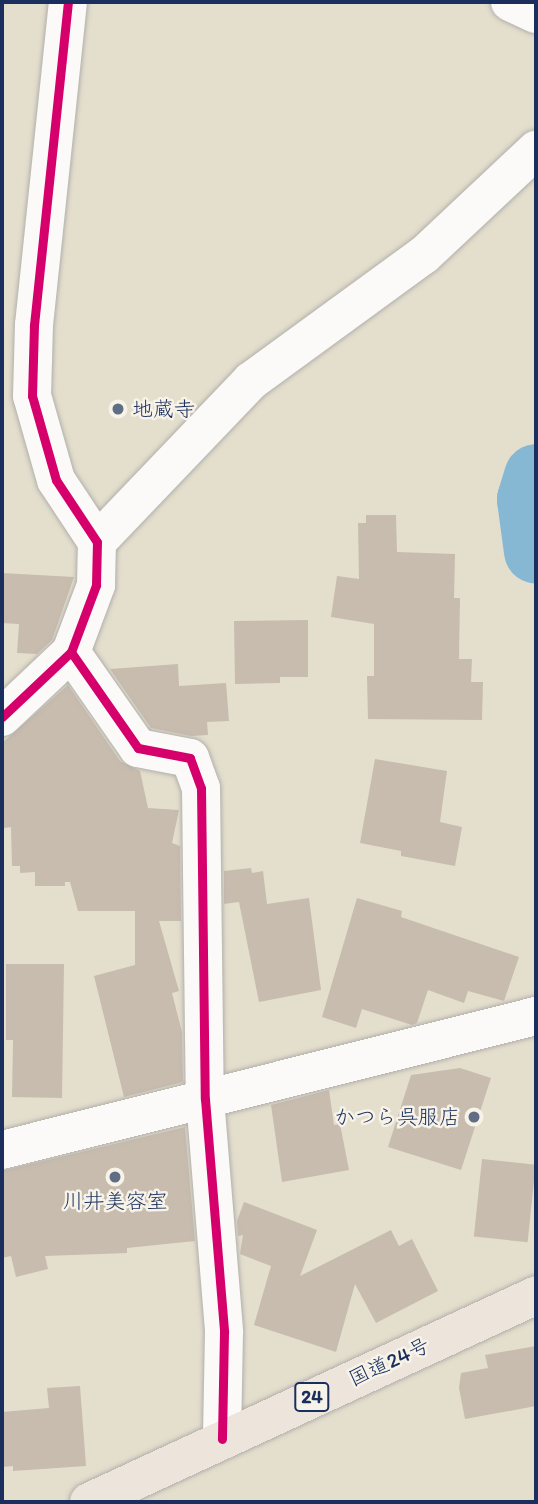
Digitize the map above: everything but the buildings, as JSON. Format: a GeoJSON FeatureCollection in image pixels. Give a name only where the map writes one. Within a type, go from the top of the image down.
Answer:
{"type":"FeatureCollection","features":[{"type":"Feature","properties":{"kind":"highway","name":"国道24号"},"geometry":{"type":"LineString","coordinates":[[105,1499],[222,1439],[536,1295]]}},
{"type":"Feature","properties":{"kind":"street"},"geometry":{"type":"LineString","coordinates":[[2,717],[71,652],[96,584],[97,542],[56,480],[33,396],[18,325],[68,2]]}},
{"type":"Feature","properties":{"kind":"street"},"geometry":{"type":"LineString","coordinates":[[510,2],[536,15]]}},
{"type":"Feature","properties":{"kind":"street"},"geometry":{"type":"LineString","coordinates":[[97,542],[251,381],[424,255],[536,150]]}},
{"type":"Feature","properties":{"kind":"street"},"geometry":{"type":"LineString","coordinates":[[71,652],[138,748],[190,758],[201,788],[205,1099],[224,1332],[222,1439]]}},
{"type":"Feature","properties":{"kind":"street"},"geometry":{"type":"LineString","coordinates":[[2,1150],[536,1016]]}},
{"type":"Feature","properties":{"kind":"waterway"},"geometry":{"type":"LineString","coordinates":[[536,476],[529,499],[536,551]]}},
{"type":"Feature","properties":{"kind":"cycle path"},"geometry":{"type":"LineString","coordinates":[[2,717],[71,652],[96,585],[97,542],[56,480],[32,396],[34,325],[68,2]]}},
{"type":"Feature","properties":{"kind":"cycle path"},"geometry":{"type":"LineString","coordinates":[[71,652],[138,748],[190,758],[201,788],[205,1099],[224,1332],[222,1439]]}},
{"type":"Feature","properties":{"kind":"place","name":"地蔵寺"},"geometry":{"type":"Point","coordinates":[118,409]}},
{"type":"Feature","properties":{"kind":"place","name":"かつら呉服店"},"geometry":{"type":"Point","coordinates":[474,1117]}},
{"type":"Feature","properties":{"kind":"place","name":"川井美容室"},"geometry":{"type":"Point","coordinates":[115,1177]}}]}
